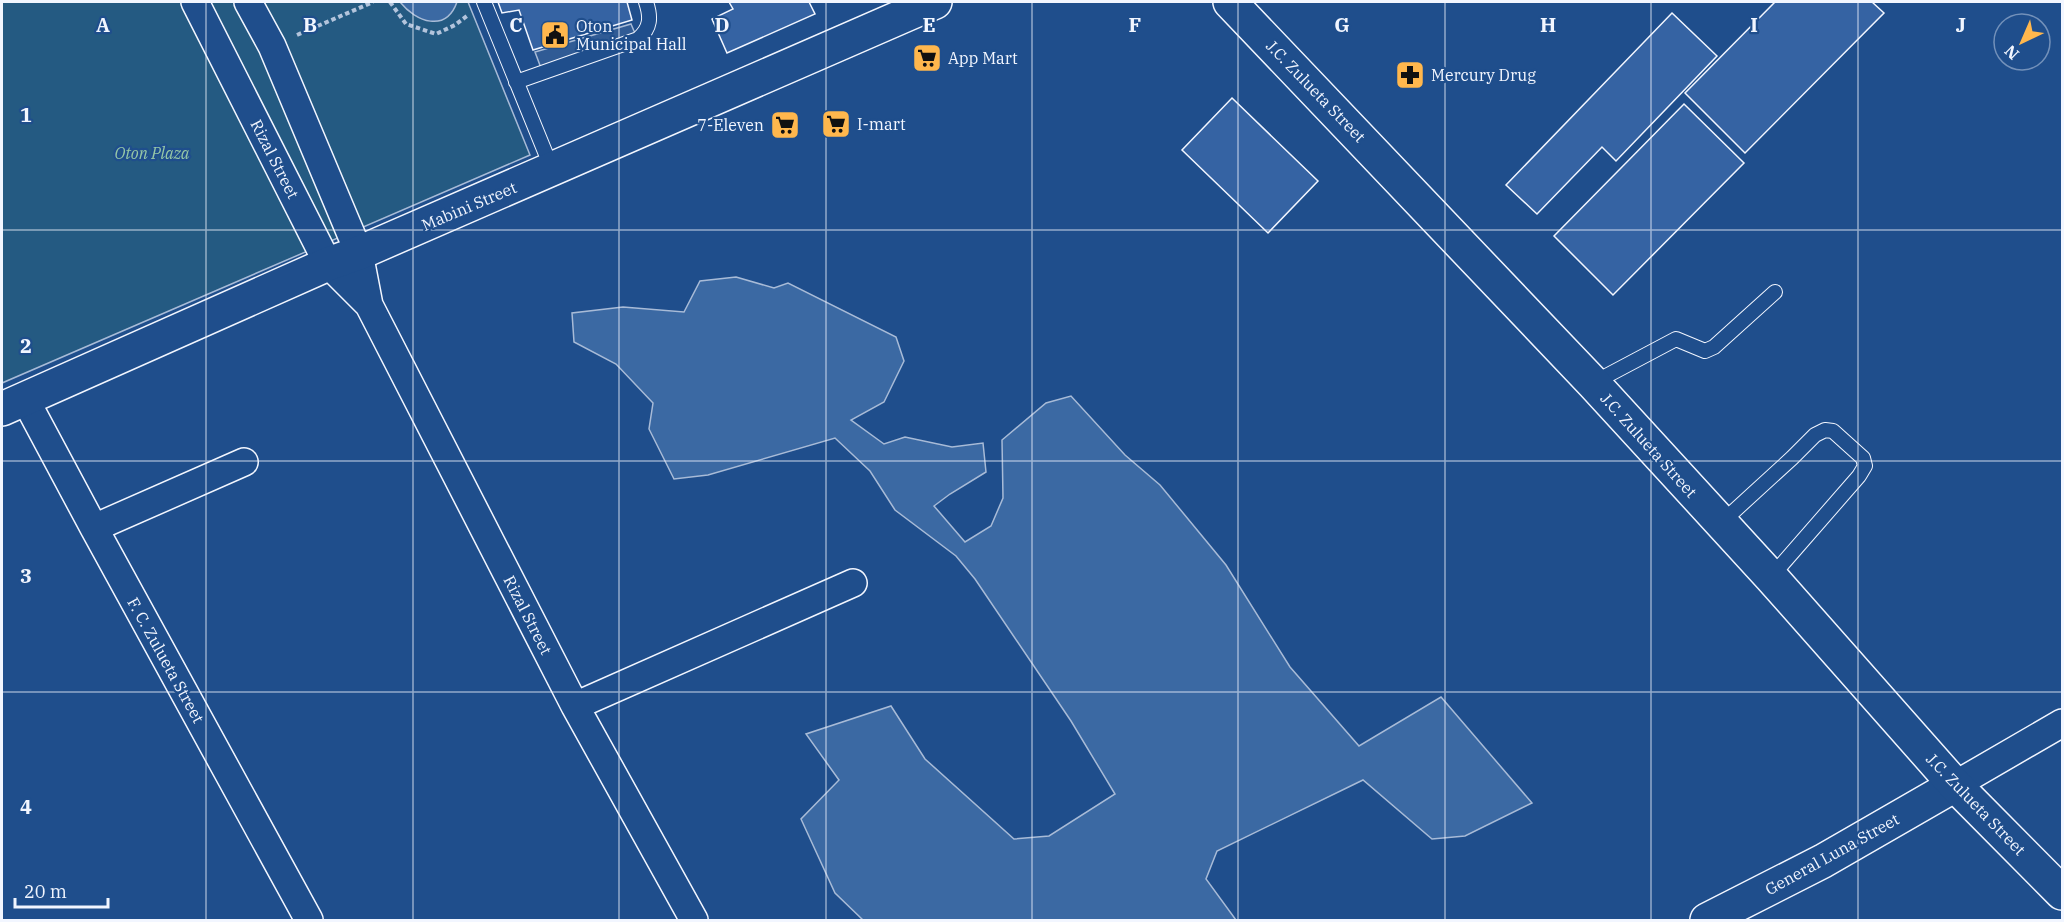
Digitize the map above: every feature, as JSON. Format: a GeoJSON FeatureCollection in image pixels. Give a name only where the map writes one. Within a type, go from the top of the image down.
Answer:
{"type":"FeatureCollection","features":[{"type":"Feature","properties":{"kind":"main road","name":"Mabini Street"},"geometry":{"type":"LineString","coordinates":[[13,404],[328,264],[359,253],[553,170],[935,2]]}},
{"type":"Feature","properties":{"kind":"main road","name":"J.C. Zulueta Street"},"geometry":{"type":"LineString","coordinates":[[1230,2],[1593,383],[1771,577],[1955,785],[2062,893]]}},
{"type":"Feature","properties":{"kind":"main road","name":"General Luna Street"},"geometry":{"type":"LineString","coordinates":[[1707,921],[1823,861],[1955,785]]}},
{"type":"Feature","properties":{"kind":"street","name":"Rizal Street"},"geometry":{"type":"LineString","coordinates":[[195,2],[328,264],[369,305]]}},
{"type":"Feature","properties":{"kind":"street","name":"Rizal Street"},"geometry":{"type":"LineString","coordinates":[[248,2],[272,46],[359,253],[369,305],[575,706],[694,921]]}},
{"type":"Feature","properties":{"kind":"street","name":"F. C. Zulueta Street"},"geometry":{"type":"LineString","coordinates":[[13,404],[94,528],[309,921]]}},
{"type":"Feature","properties":{"kind":"street"},"geometry":{"type":"LineString","coordinates":[[94,528],[244,462]]}},
{"type":"Feature","properties":{"kind":"street"},"geometry":{"type":"LineString","coordinates":[[575,706],[853,583]]}},
{"type":"Feature","properties":{"kind":"street"},"geometry":{"type":"LineString","coordinates":[[1955,785],[2062,723]]}},
{"type":"Feature","properties":{"kind":"lane"},"geometry":{"type":"LineString","coordinates":[[484,2],[553,170]]}},
{"type":"Feature","properties":{"kind":"lane"},"geometry":{"type":"LineString","coordinates":[[516,82],[638,39],[647,31],[650,21],[646,2]]}},
{"type":"Feature","properties":{"kind":"lane"},"geometry":{"type":"LineString","coordinates":[[1593,383],[1676,339],[1705,351],[1714,347],[1775,292]]}},
{"type":"Feature","properties":{"kind":"lane"},"geometry":{"type":"LineString","coordinates":[[1721,523],[1815,435],[1825,430],[1833,431],[1863,458],[1865,466],[1859,476],[1771,577]]}},
{"type":"Feature","properties":{"kind":"path"},"geometry":{"type":"LineString","coordinates":[[272,46],[373,2]]}},
{"type":"Feature","properties":{"kind":"path"},"geometry":{"type":"LineString","coordinates":[[390,2],[406,24],[436,34],[456,25],[484,2]]}},
{"type":"Feature","properties":{"kind":"green space","name":"Oton Plaza"},"geometry":{"type":"Polygon","coordinates":[[[2,2],[468,2],[530,155],[2,383],[2,2]]]}},
{"type":"Feature","properties":{"kind":"shaded area"},"geometry":{"type":"Polygon","coordinates":[[[400,2],[457,2],[446,18],[430,21],[414,15],[400,2]]]}},
{"type":"Feature","properties":{"kind":"shaded area"},"geometry":{"type":"Polygon","coordinates":[[[631,24],[637,38],[541,68],[535,52],[631,24]]]}},
{"type":"Feature","properties":{"kind":"shaded area"},"geometry":{"type":"Polygon","coordinates":[[[736,277],[774,288],[788,283],[896,337],[904,361],[884,402],[851,420],[884,444],[905,437],[952,447],[983,443],[986,472],[934,506],[965,542],[991,526],[1003,498],[1002,440],[1046,403],[1071,396],[1125,455],[1160,485],[1226,565],[1290,667],[1359,746],[1441,697],[1532,803],[1465,836],[1432,839],[1363,780],[1217,851],[1206,879],[1236,920],[863,920],[835,893],[801,819],[839,780],[806,734],[891,706],[925,759],[1014,839],[1049,836],[1115,794],[1071,721],[975,579],[956,556],[895,510],[870,471],[835,438],[708,475],[674,479],[649,429],[653,403],[616,364],[574,342],[572,313],[623,307],[684,312],[700,281],[736,277]]]}},
{"type":"Feature","properties":{"kind":"building","name":"Oton Municipal Hall"},"geometry":{"type":"Polygon","coordinates":[[[498,2],[627,2],[632,20],[533,50],[519,10],[502,13],[498,2]]]}},
{"type":"Feature","properties":{"kind":"building"},"geometry":{"type":"Polygon","coordinates":[[[729,2],[809,2],[815,14],[727,53],[712,19],[733,9],[729,2]]]}},
{"type":"Feature","properties":{"kind":"building"},"geometry":{"type":"Polygon","coordinates":[[[1775,2],[1872,2],[1884,13],[1745,153],[1685,93],[1775,2]]]}},
{"type":"Feature","properties":{"kind":"building"},"geometry":{"type":"Polygon","coordinates":[[[1672,13],[1717,56],[1616,161],[1602,147],[1537,214],[1506,185],[1672,13]]]}},
{"type":"Feature","properties":{"kind":"building"},"geometry":{"type":"Polygon","coordinates":[[[1232,98],[1318,181],[1268,233],[1182,150],[1232,98]]]}},
{"type":"Feature","properties":{"kind":"building"},"geometry":{"type":"Polygon","coordinates":[[[1684,104],[1744,163],[1613,295],[1554,236],[1684,104]]]}},
{"type":"Feature","properties":{"kind":"place","name":"Oton Municipal Hall"},"geometry":{"type":"Point","coordinates":[555,35]}},
{"type":"Feature","properties":{"kind":"place","name":"App Mart"},"geometry":{"type":"Point","coordinates":[927,58]}},
{"type":"Feature","properties":{"kind":"place","name":"Mercury Drug"},"geometry":{"type":"Point","coordinates":[1410,75]}},
{"type":"Feature","properties":{"kind":"place","name":"I-mart"},"geometry":{"type":"Point","coordinates":[836,124]}},
{"type":"Feature","properties":{"kind":"place","name":"7-Eleven"},"geometry":{"type":"Point","coordinates":[785,125]}}]}
